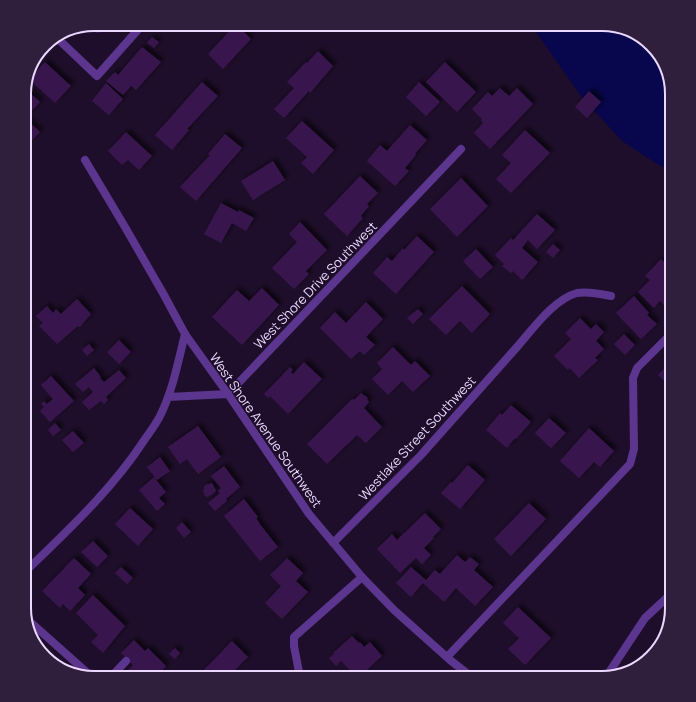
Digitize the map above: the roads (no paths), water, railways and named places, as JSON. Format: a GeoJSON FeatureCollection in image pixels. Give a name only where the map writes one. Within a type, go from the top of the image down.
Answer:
{"type":"FeatureCollection","features":[{"type":"Feature","properties":{"kind":"street"},"geometry":{"type":"LineString","coordinates":[[60,41],[98,76],[137,31]]}},
{"type":"Feature","properties":{"kind":"street","name":"West Shore Drive Southwest"},"geometry":{"type":"LineString","coordinates":[[228,394],[461,149]]}},
{"type":"Feature","properties":{"kind":"street","name":"West Shore Avenue Southwest"},"geometry":{"type":"LineString","coordinates":[[84,160],[125,227],[185,334],[228,394],[309,514],[333,544],[394,610],[464,671]]}},
{"type":"Feature","properties":{"kind":"street","name":"Westlake Street Southwest"},"geometry":{"type":"LineString","coordinates":[[333,544],[421,455],[551,310],[564,299],[577,293],[611,296]]}},
{"type":"Feature","properties":{"kind":"street"},"geometry":{"type":"LineString","coordinates":[[31,566],[75,524],[113,482],[137,451],[160,417],[173,382],[185,334]]}},
{"type":"Feature","properties":{"kind":"street"},"geometry":{"type":"LineString","coordinates":[[447,657],[630,464],[634,449],[633,378],[637,368],[665,340]]}},
{"type":"Feature","properties":{"kind":"street"},"geometry":{"type":"LineString","coordinates":[[168,397],[228,394]]}},
{"type":"Feature","properties":{"kind":"street"},"geometry":{"type":"LineString","coordinates":[[299,671],[294,646],[294,637],[362,576]]}},
{"type":"Feature","properties":{"kind":"street"},"geometry":{"type":"LineString","coordinates":[[610,670],[645,618],[665,599]]}},
{"type":"Feature","properties":{"kind":"street"},"geometry":{"type":"LineString","coordinates":[[33,625],[84,670]]}},
{"type":"Feature","properties":{"kind":"street"},"geometry":{"type":"LineString","coordinates":[[117,671],[126,661]]}}]}
